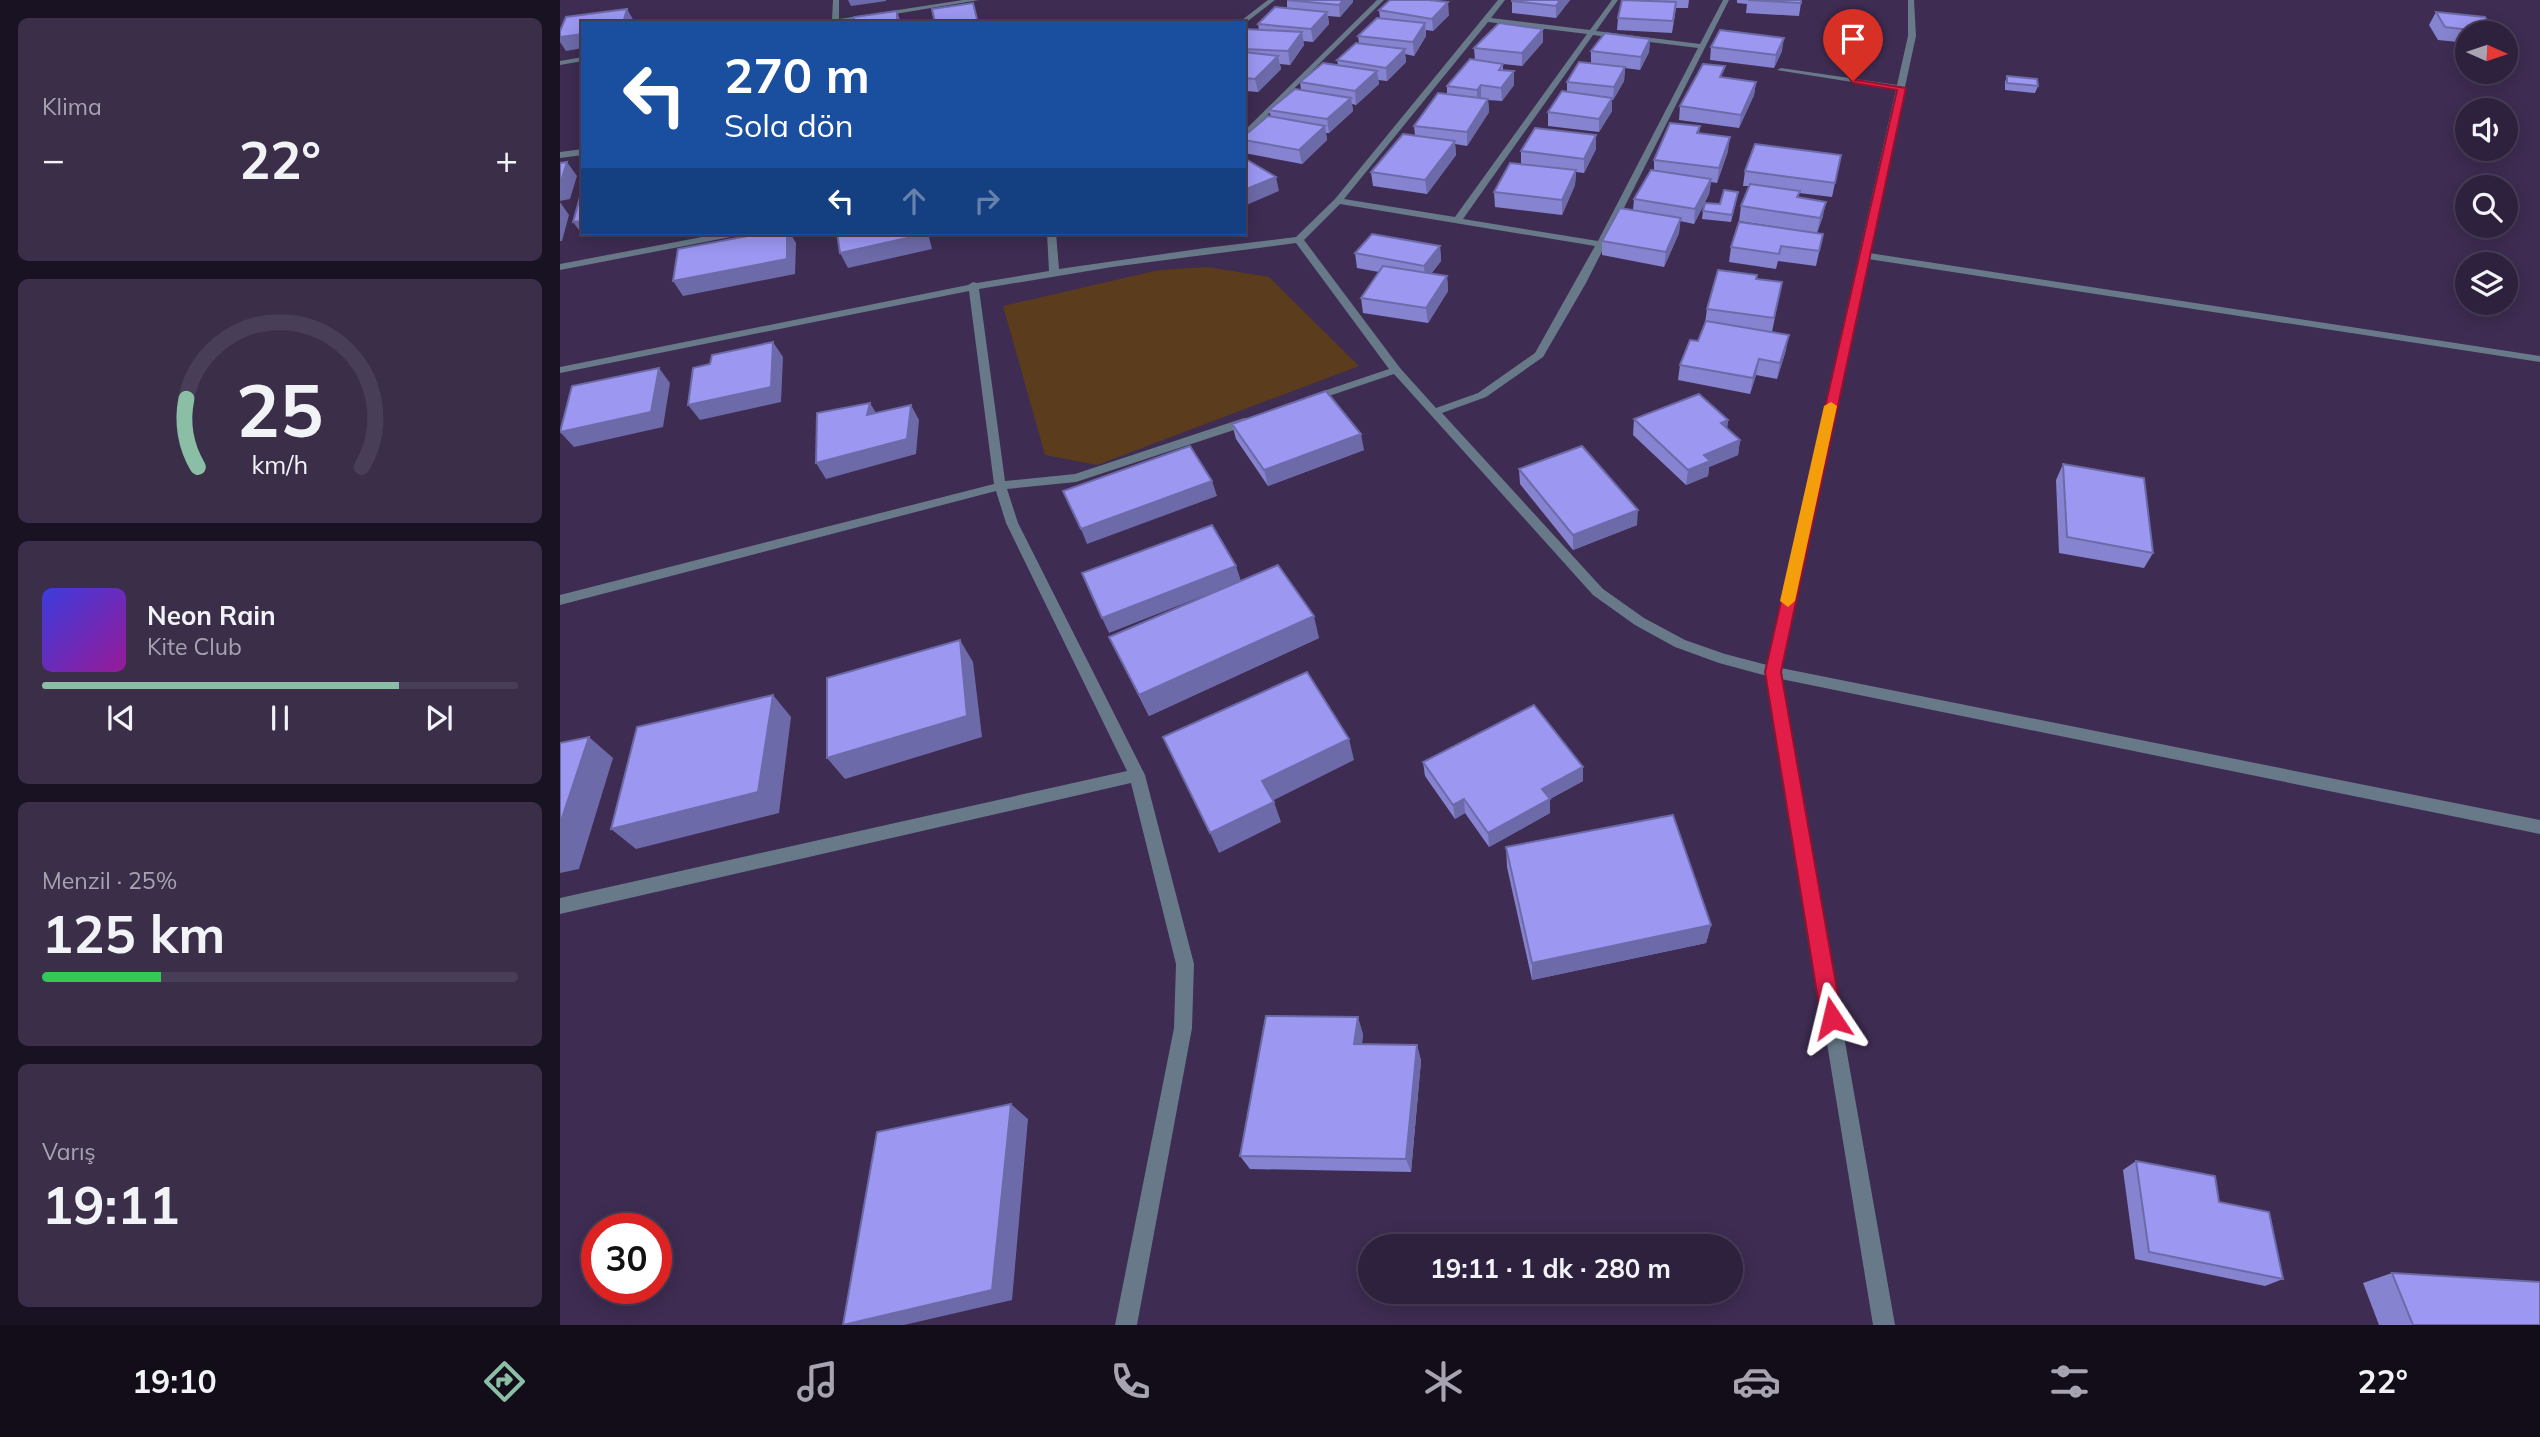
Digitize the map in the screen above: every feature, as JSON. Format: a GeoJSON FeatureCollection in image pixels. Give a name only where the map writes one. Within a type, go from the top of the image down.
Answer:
{"type":"FeatureCollection","features":[{"type":"Feature","properties":{"kind":"street"},"geometry":{"type":"LineString","coordinates":[[836,0],[835,21],[854,21],[976,0]]}},
{"type":"Feature","properties":{"kind":"street"},"geometry":{"type":"LineString","coordinates":[[1244,21],[1272,0]]}},
{"type":"Feature","properties":{"kind":"street"},"geometry":{"type":"LineString","coordinates":[[1246,134],[1381,0]]}},
{"type":"Feature","properties":{"kind":"street"},"geometry":{"type":"LineString","coordinates":[[560,370],[972,285],[1213,248],[1299,240],[1338,201],[1502,0]]}},
{"type":"Feature","properties":{"kind":"street"},"geometry":{"type":"LineString","coordinates":[[1459,218],[1615,0]]}},
{"type":"Feature","properties":{"kind":"street"},"geometry":{"type":"LineString","coordinates":[[1435,412],[1482,395],[1539,355],[1600,244],[1726,0]]}},
{"type":"Feature","properties":{"kind":"street"},"geometry":{"type":"LineString","coordinates":[[1884,1325],[1773,672],[1902,88],[1912,36],[1911,0]]}},
{"type":"Feature","properties":{"kind":"street"},"geometry":{"type":"LineString","coordinates":[[1486,20],[1593,30],[1700,46]]}},
{"type":"Feature","properties":{"kind":"street"},"geometry":{"type":"LineString","coordinates":[[560,63],[581,60]]}},
{"type":"Feature","properties":{"kind":"street"},"geometry":{"type":"LineString","coordinates":[[1781,70],[1902,88]]}},
{"type":"Feature","properties":{"kind":"street"},"geometry":{"type":"LineString","coordinates":[[560,156],[581,152]]}},
{"type":"Feature","properties":{"kind":"street"},"geometry":{"type":"LineString","coordinates":[[1338,201],[1459,218],[1600,244]]}},
{"type":"Feature","properties":{"kind":"street"},"geometry":{"type":"LineString","coordinates":[[560,267],[726,235]]}},
{"type":"Feature","properties":{"kind":"street"},"geometry":{"type":"LineString","coordinates":[[1052,235],[1054,272]]}},
{"type":"Feature","properties":{"kind":"street"},"geometry":{"type":"LineString","coordinates":[[1299,240],[1396,370],[1598,592],[1636,622],[1681,646],[1730,663],[2540,827]]}},
{"type":"Feature","properties":{"kind":"street"},"geometry":{"type":"LineString","coordinates":[[1864,255],[2540,359]]}},
{"type":"Feature","properties":{"kind":"street"},"geometry":{"type":"LineString","coordinates":[[972,285],[1000,486],[1012,523],[1137,775],[1185,964],[1183,1028],[1126,1325]]}},
{"type":"Feature","properties":{"kind":"street"},"geometry":{"type":"LineString","coordinates":[[1304,402],[1396,370]]}},
{"type":"Feature","properties":{"kind":"street"},"geometry":{"type":"LineString","coordinates":[[560,600],[1000,486],[1076,478],[1265,415]]}},
{"type":"Feature","properties":{"kind":"street"},"geometry":{"type":"LineString","coordinates":[[560,906],[1137,775]]}},
{"type":"Feature","properties":{"kind":"shaded area"},"geometry":{"type":"Polygon","coordinates":[[[1208,267],[1269,277],[1359,366],[1097,465],[1045,455],[1003,306],[1159,270],[1208,267]]]}},
{"type":"Feature","properties":{"kind":"building"},"geometry":{"type":"Polygon","coordinates":[[[1287,0],[1343,0],[1339,5],[1287,0]]]}},
{"type":"Feature","properties":{"kind":"building"},"geometry":{"type":"Polygon","coordinates":[[[1390,0],[1448,2],[1432,19],[1379,10],[1390,0]]]}},
{"type":"Feature","properties":{"kind":"building"},"geometry":{"type":"Polygon","coordinates":[[[1512,0],[1560,0],[1556,6],[1512,0]]]}},
{"type":"Feature","properties":{"kind":"building"},"geometry":{"type":"Polygon","coordinates":[[[1622,0],[1676,2],[1673,21],[1618,18],[1622,0]]]}},
{"type":"Feature","properties":{"kind":"building"},"geometry":{"type":"Polygon","coordinates":[[[1748,0],[1801,0],[1801,3],[1748,0]]]}},
{"type":"Feature","properties":{"kind":"building"},"geometry":{"type":"Polygon","coordinates":[[[973,3],[978,21],[935,21],[932,9],[973,3]]]}},
{"type":"Feature","properties":{"kind":"building"},"geometry":{"type":"Polygon","coordinates":[[[1275,7],[1327,12],[1311,29],[1258,24],[1275,7]]]}},
{"type":"Feature","properties":{"kind":"building"},"geometry":{"type":"Polygon","coordinates":[[[627,9],[624,21],[581,21],[581,34],[560,37],[566,17],[627,9]]]}},
{"type":"Feature","properties":{"kind":"building"},"geometry":{"type":"Polygon","coordinates":[[[897,11],[897,21],[854,21],[854,17],[897,11]]]}},
{"type":"Feature","properties":{"kind":"building"},"geometry":{"type":"Polygon","coordinates":[[[2436,12],[2485,17],[2488,21],[2455,21],[2455,28],[2445,27],[2436,12]]]}},
{"type":"Feature","properties":{"kind":"building"},"geometry":{"type":"Polygon","coordinates":[[[1377,18],[1425,23],[1413,42],[1358,36],[1377,18]]]}},
{"type":"Feature","properties":{"kind":"building"},"geometry":{"type":"Polygon","coordinates":[[[1499,23],[1543,29],[1522,53],[1474,48],[1499,23]]]}},
{"type":"Feature","properties":{"kind":"building"},"geometry":{"type":"Polygon","coordinates":[[[1246,29],[1302,32],[1288,51],[1246,49],[1246,29]]]}},
{"type":"Feature","properties":{"kind":"building"},"geometry":{"type":"Polygon","coordinates":[[[1720,30],[1784,38],[1776,55],[1711,47],[1720,30]]]}},
{"type":"Feature","properties":{"kind":"building"},"geometry":{"type":"Polygon","coordinates":[[[1605,33],[1650,39],[1641,57],[1591,51],[1605,33]]]}},
{"type":"Feature","properties":{"kind":"building"},"geometry":{"type":"Polygon","coordinates":[[[1356,43],[1405,49],[1386,68],[1337,60],[1356,43]]]}},
{"type":"Feature","properties":{"kind":"building"},"geometry":{"type":"Polygon","coordinates":[[[1246,52],[1278,56],[1255,79],[1246,78],[1246,52]]]}},
{"type":"Feature","properties":{"kind":"building"},"geometry":{"type":"Polygon","coordinates":[[[1470,59],[1503,64],[1499,70],[1514,71],[1501,88],[1481,85],[1477,90],[1447,86],[1470,59]]]}},
{"type":"Feature","properties":{"kind":"building"},"geometry":{"type":"Polygon","coordinates":[[[1579,62],[1625,67],[1614,87],[1567,82],[1579,62]]]}},
{"type":"Feature","properties":{"kind":"building"},"geometry":{"type":"Polygon","coordinates":[[[1323,63],[1377,71],[1355,91],[1300,82],[1323,63]]]}},
{"type":"Feature","properties":{"kind":"building"},"geometry":{"type":"Polygon","coordinates":[[[1703,64],[1725,66],[1720,77],[1756,82],[1741,115],[1680,106],[1703,64]]]}},
{"type":"Feature","properties":{"kind":"building"},"geometry":{"type":"Polygon","coordinates":[[[2007,76],[2037,79],[2038,86],[2007,83],[2007,76]]]}},
{"type":"Feature","properties":{"kind":"building"},"geometry":{"type":"Polygon","coordinates":[[[1295,89],[1351,98],[1327,119],[1269,110],[1295,89]]]}},
{"type":"Feature","properties":{"kind":"building"},"geometry":{"type":"Polygon","coordinates":[[[1562,91],[1612,98],[1599,119],[1548,112],[1562,91]]]}},
{"type":"Feature","properties":{"kind":"building"},"geometry":{"type":"Polygon","coordinates":[[[1438,93],[1488,99],[1467,132],[1414,126],[1438,93]]]}},
{"type":"Feature","properties":{"kind":"building"},"geometry":{"type":"Polygon","coordinates":[[[1268,116],[1325,126],[1299,150],[1246,140],[1246,134],[1268,116]]]}},
{"type":"Feature","properties":{"kind":"building"},"geometry":{"type":"Polygon","coordinates":[[[1670,123],[1700,126],[1697,133],[1730,137],[1719,168],[1654,160],[1670,123]]]}},
{"type":"Feature","properties":{"kind":"building"},"geometry":{"type":"Polygon","coordinates":[[[1535,128],[1596,135],[1584,159],[1521,151],[1535,128]]]}},
{"type":"Feature","properties":{"kind":"building"},"geometry":{"type":"Polygon","coordinates":[[[1403,134],[1455,141],[1425,180],[1371,172],[1403,134]]]}},
{"type":"Feature","properties":{"kind":"building"},"geometry":{"type":"Polygon","coordinates":[[[1755,144],[1841,155],[1835,183],[1745,171],[1755,144]]]}},
{"type":"Feature","properties":{"kind":"building"},"geometry":{"type":"Polygon","coordinates":[[[1246,159],[1276,177],[1246,189],[1246,159]]]}},
{"type":"Feature","properties":{"kind":"building"},"geometry":{"type":"Polygon","coordinates":[[[567,162],[560,184],[560,163],[567,162]]]}},
{"type":"Feature","properties":{"kind":"building"},"geometry":{"type":"Polygon","coordinates":[[[1510,163],[1576,170],[1562,200],[1494,192],[1510,163]]]}},
{"type":"Feature","properties":{"kind":"building"},"geometry":{"type":"Polygon","coordinates":[[[1651,170],[1711,179],[1695,209],[1634,199],[1651,170]]]}},
{"type":"Feature","properties":{"kind":"building"},"geometry":{"type":"Polygon","coordinates":[[[1750,184],[1800,191],[1797,197],[1826,202],[1820,218],[1741,206],[1750,184]]]}},
{"type":"Feature","properties":{"kind":"building"},"geometry":{"type":"Polygon","coordinates":[[[1724,190],[1738,192],[1732,215],[1703,211],[1705,203],[1720,204],[1724,190]]]}},
{"type":"Feature","properties":{"kind":"building"},"geometry":{"type":"Polygon","coordinates":[[[580,197],[581,221],[573,222],[580,197]]]}},
{"type":"Feature","properties":{"kind":"building"},"geometry":{"type":"Polygon","coordinates":[[[1620,208],[1681,218],[1666,252],[1602,241],[1620,208]]]}},
{"type":"Feature","properties":{"kind":"building"},"geometry":{"type":"Polygon","coordinates":[[[1739,222],[1823,234],[1819,251],[1781,246],[1779,254],[1731,247],[1739,222]]]}},
{"type":"Feature","properties":{"kind":"building"},"geometry":{"type":"Polygon","coordinates":[[[1372,234],[1440,246],[1424,266],[1355,253],[1372,234]]]}},
{"type":"Feature","properties":{"kind":"building"},"geometry":{"type":"Polygon","coordinates":[[[753,235],[787,235],[787,259],[673,281],[678,249],[753,235]]]}},
{"type":"Feature","properties":{"kind":"building"},"geometry":{"type":"Polygon","coordinates":[[[837,235],[921,235],[840,253],[837,235]]]}},
{"type":"Feature","properties":{"kind":"building"},"geometry":{"type":"Polygon","coordinates":[[[1383,266],[1447,276],[1426,308],[1361,298],[1383,266]]]}},
{"type":"Feature","properties":{"kind":"building"},"geometry":{"type":"Polygon","coordinates":[[[1718,270],[1757,275],[1756,279],[1782,282],[1774,318],[1707,309],[1718,270]]]}},
{"type":"Feature","properties":{"kind":"building"},"geometry":{"type":"Polygon","coordinates":[[[1706,321],[1789,335],[1780,363],[1759,359],[1753,378],[1680,365],[1690,340],[1698,341],[1706,321]]]}},
{"type":"Feature","properties":{"kind":"building"},"geometry":{"type":"Polygon","coordinates":[[[773,342],[771,387],[688,405],[693,368],[710,364],[712,355],[773,342]]]}},
{"type":"Feature","properties":{"kind":"building"},"geometry":{"type":"Polygon","coordinates":[[[659,368],[651,412],[560,432],[572,386],[659,368]]]}},
{"type":"Feature","properties":{"kind":"building"},"geometry":{"type":"Polygon","coordinates":[[[1326,391],[1361,434],[1264,470],[1232,424],[1326,391]]]}},
{"type":"Feature","properties":{"kind":"building"},"geometry":{"type":"Polygon","coordinates":[[[1699,394],[1728,420],[1721,423],[1740,440],[1704,455],[1710,461],[1688,470],[1634,419],[1699,394]]]}},
{"type":"Feature","properties":{"kind":"building"},"geometry":{"type":"Polygon","coordinates":[[[870,403],[867,415],[911,405],[907,439],[816,463],[817,413],[870,403]]]}},
{"type":"Feature","properties":{"kind":"building"},"geometry":{"type":"Polygon","coordinates":[[[1190,446],[1212,481],[1081,529],[1063,491],[1190,446]]]}},
{"type":"Feature","properties":{"kind":"building"},"geometry":{"type":"Polygon","coordinates":[[[1582,446],[1638,510],[1573,535],[1519,469],[1582,446]]]}},
{"type":"Feature","properties":{"kind":"building"},"geometry":{"type":"Polygon","coordinates":[[[2063,464],[2144,478],[2153,553],[2067,537],[2063,464]]]}},
{"type":"Feature","properties":{"kind":"building"},"geometry":{"type":"Polygon","coordinates":[[[1212,525],[1236,566],[1102,618],[1082,573],[1212,525]]]}},
{"type":"Feature","properties":{"kind":"building"},"geometry":{"type":"Polygon","coordinates":[[[1278,565],[1314,616],[1139,695],[1109,637],[1278,565]]]}},
{"type":"Feature","properties":{"kind":"building"},"geometry":{"type":"Polygon","coordinates":[[[960,640],[967,716],[827,758],[827,678],[960,640]]]}},
{"type":"Feature","properties":{"kind":"building"},"geometry":{"type":"Polygon","coordinates":[[[1307,672],[1349,739],[1262,781],[1274,802],[1210,833],[1163,737],[1307,672]]]}},
{"type":"Feature","properties":{"kind":"building"},"geometry":{"type":"Polygon","coordinates":[[[773,695],[758,792],[611,829],[637,727],[773,695]]]}},
{"type":"Feature","properties":{"kind":"building"},"geometry":{"type":"Polygon","coordinates":[[[1534,705],[1583,767],[1542,789],[1550,799],[1488,833],[1464,799],[1453,805],[1423,762],[1534,705]]]}},
{"type":"Feature","properties":{"kind":"building"},"geometry":{"type":"Polygon","coordinates":[[[589,737],[560,824],[560,743],[589,737]]]}},
{"type":"Feature","properties":{"kind":"building"},"geometry":{"type":"Polygon","coordinates":[[[1673,815],[1711,925],[1532,963],[1506,847],[1673,815]]]}},
{"type":"Feature","properties":{"kind":"building"},"geometry":{"type":"Polygon","coordinates":[[[1266,1016],[1358,1017],[1354,1044],[1417,1045],[1406,1159],[1240,1156],[1266,1016]]]}},
{"type":"Feature","properties":{"kind":"building"},"geometry":{"type":"Polygon","coordinates":[[[1011,1104],[992,1290],[843,1325],[877,1132],[1011,1104]]]}},
{"type":"Feature","properties":{"kind":"building"},"geometry":{"type":"Polygon","coordinates":[[[2136,1161],[2215,1176],[2219,1202],[2269,1212],[2283,1279],[2149,1252],[2136,1161]]]}},
{"type":"Feature","properties":{"kind":"building"},"geometry":{"type":"Polygon","coordinates":[[[2392,1273],[2540,1282],[2540,1325],[2413,1325],[2392,1273]]]}},
{"type":"Feature","properties":{"kind":"slow traffic"},"geometry":{"type":"LineString","coordinates":[[1788,601],[1831,406]]}},
{"type":"Feature","properties":{"kind":"route"},"geometry":{"type":"LineString","coordinates":[[1832,1018],[1773,672],[1902,88],[1853,81]]}}]}
